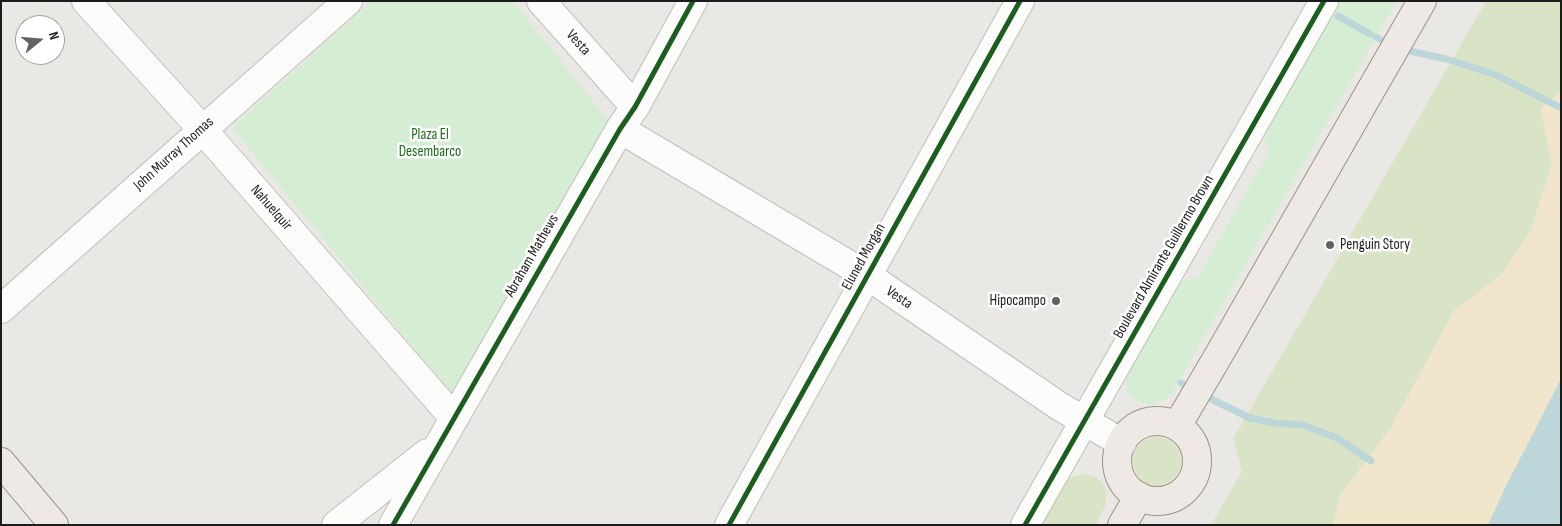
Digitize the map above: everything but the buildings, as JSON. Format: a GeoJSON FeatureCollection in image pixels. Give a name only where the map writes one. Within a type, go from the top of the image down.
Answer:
{"type":"FeatureCollection","features":[{"type":"Feature","properties":{"kind":"main road"},"geometry":{"type":"LineString","coordinates":[[1177,426],[1422,1]]}},
{"type":"Feature","properties":{"kind":"main road"},"geometry":{"type":"LineString","coordinates":[[1150,422],[1164,422],[1177,426],[1187,434],[1194,445],[1197,458],[1196,470],[1191,482],[1183,492],[1172,499],[1160,501],[1146,500],[1125,485],[1119,473],[1118,459],[1122,443],[1127,435],[1138,426],[1150,422]]}},
{"type":"Feature","properties":{"kind":"main road"},"geometry":{"type":"LineString","coordinates":[[1,462],[54,525]]}},
{"type":"Feature","properties":{"kind":"main road"},"geometry":{"type":"LineString","coordinates":[[1122,525],[1139,496]]}},
{"type":"Feature","properties":{"kind":"street","name":"Nahuelquir"},"geometry":{"type":"LineString","coordinates":[[86,1],[202,129],[453,417]]}},
{"type":"Feature","properties":{"kind":"street","name":"John Murray Thomas"},"geometry":{"type":"LineString","coordinates":[[1,308],[348,1]]}},
{"type":"Feature","properties":{"kind":"street","name":"Vesta"},"geometry":{"type":"LineString","coordinates":[[541,1],[635,107]]}},
{"type":"Feature","properties":{"kind":"street","name":"Abraham Mathews"},"geometry":{"type":"LineString","coordinates":[[393,525],[453,417],[620,129],[635,107],[693,1]]}},
{"type":"Feature","properties":{"kind":"street","name":"Eluned Morgan"},"geometry":{"type":"LineString","coordinates":[[729,525],[1020,1]]}},
{"type":"Feature","properties":{"kind":"street","name":"Boulevard Almirante Guillermo Brown"},"geometry":{"type":"LineString","coordinates":[[1025,525],[1324,1]]}},
{"type":"Feature","properties":{"kind":"street","name":"Vesta"},"geometry":{"type":"LineString","coordinates":[[620,129],[868,276],[1085,422],[1122,443]]}},
{"type":"Feature","properties":{"kind":"street","name":"Abraham Mathews"},"geometry":{"type":"LineString","coordinates":[[336,525],[438,444]]}},
{"type":"Feature","properties":{"kind":"green space","name":"Plaza El Desembarco"},"geometry":{"type":"Polygon","coordinates":[[[371,1],[513,1],[608,120],[453,396],[232,128],[371,1]]]}},
{"type":"Feature","properties":{"kind":"green space"},"geometry":{"type":"Polygon","coordinates":[[[1340,1],[1397,1],[1171,394],[1166,399],[1151,405],[1137,401],[1127,391],[1124,376],[1175,284],[1198,277],[1269,152],[1264,134],[1340,1]]]}},
{"type":"Feature","properties":{"kind":"green space"},"geometry":{"type":"Polygon","coordinates":[[[1486,1],[1561,1],[1561,91],[1541,109],[1552,164],[1531,230],[1502,274],[1454,311],[1391,428],[1339,497],[1333,525],[1211,525],[1242,471],[1233,439],[1486,1]]]}},
{"type":"Feature","properties":{"kind":"green space"},"geometry":{"type":"Polygon","coordinates":[[[1152,437],[1162,437],[1171,441],[1177,447],[1180,452],[1180,470],[1171,481],[1162,485],[1152,485],[1143,481],[1137,475],[1133,466],[1133,456],[1137,447],[1143,441],[1152,437]]]}},
{"type":"Feature","properties":{"kind":"green space"},"geometry":{"type":"Polygon","coordinates":[[[1083,474],[1097,478],[1104,485],[1106,491],[1106,504],[1096,525],[1038,525],[1063,482],[1070,477],[1083,474]]]}},
{"type":"Feature","properties":{"kind":"sand"},"geometry":{"type":"Polygon","coordinates":[[[1561,91],[1561,379],[1488,525],[1333,525],[1339,497],[1391,428],[1454,311],[1502,274],[1531,230],[1552,164],[1541,109],[1561,91]]]}},
{"type":"Feature","properties":{"kind":"water"},"geometry":{"type":"Polygon","coordinates":[[[1561,379],[1561,525],[1488,525],[1504,490],[1561,379]]]}},
{"type":"Feature","properties":{"kind":"waterway"},"geometry":{"type":"LineString","coordinates":[[1338,16],[1370,34]]}},
{"type":"Feature","properties":{"kind":"waterway"},"geometry":{"type":"LineString","coordinates":[[1376,37],[1391,45]]}},
{"type":"Feature","properties":{"kind":"waterway"},"geometry":{"type":"LineString","coordinates":[[1401,49],[1446,59],[1494,74],[1561,108]]}},
{"type":"Feature","properties":{"kind":"waterway"},"geometry":{"type":"LineString","coordinates":[[1181,383],[1194,390]]}},
{"type":"Feature","properties":{"kind":"waterway"},"geometry":{"type":"LineString","coordinates":[[1203,395],[1250,418],[1275,423],[1303,425],[1337,438],[1371,461]]}},
{"type":"Feature","properties":{"kind":"cycle path"},"geometry":{"type":"LineString","coordinates":[[393,525],[620,129],[635,107],[693,1]]}},
{"type":"Feature","properties":{"kind":"cycle path"},"geometry":{"type":"LineString","coordinates":[[729,525],[1020,1]]}},
{"type":"Feature","properties":{"kind":"cycle path"},"geometry":{"type":"LineString","coordinates":[[1025,525],[1324,1]]}},
{"type":"Feature","properties":{"kind":"place","name":"Penguin Story"},"geometry":{"type":"Point","coordinates":[1330,245]}},
{"type":"Feature","properties":{"kind":"place","name":"Hipocampo"},"geometry":{"type":"Point","coordinates":[1056,301]}}]}
